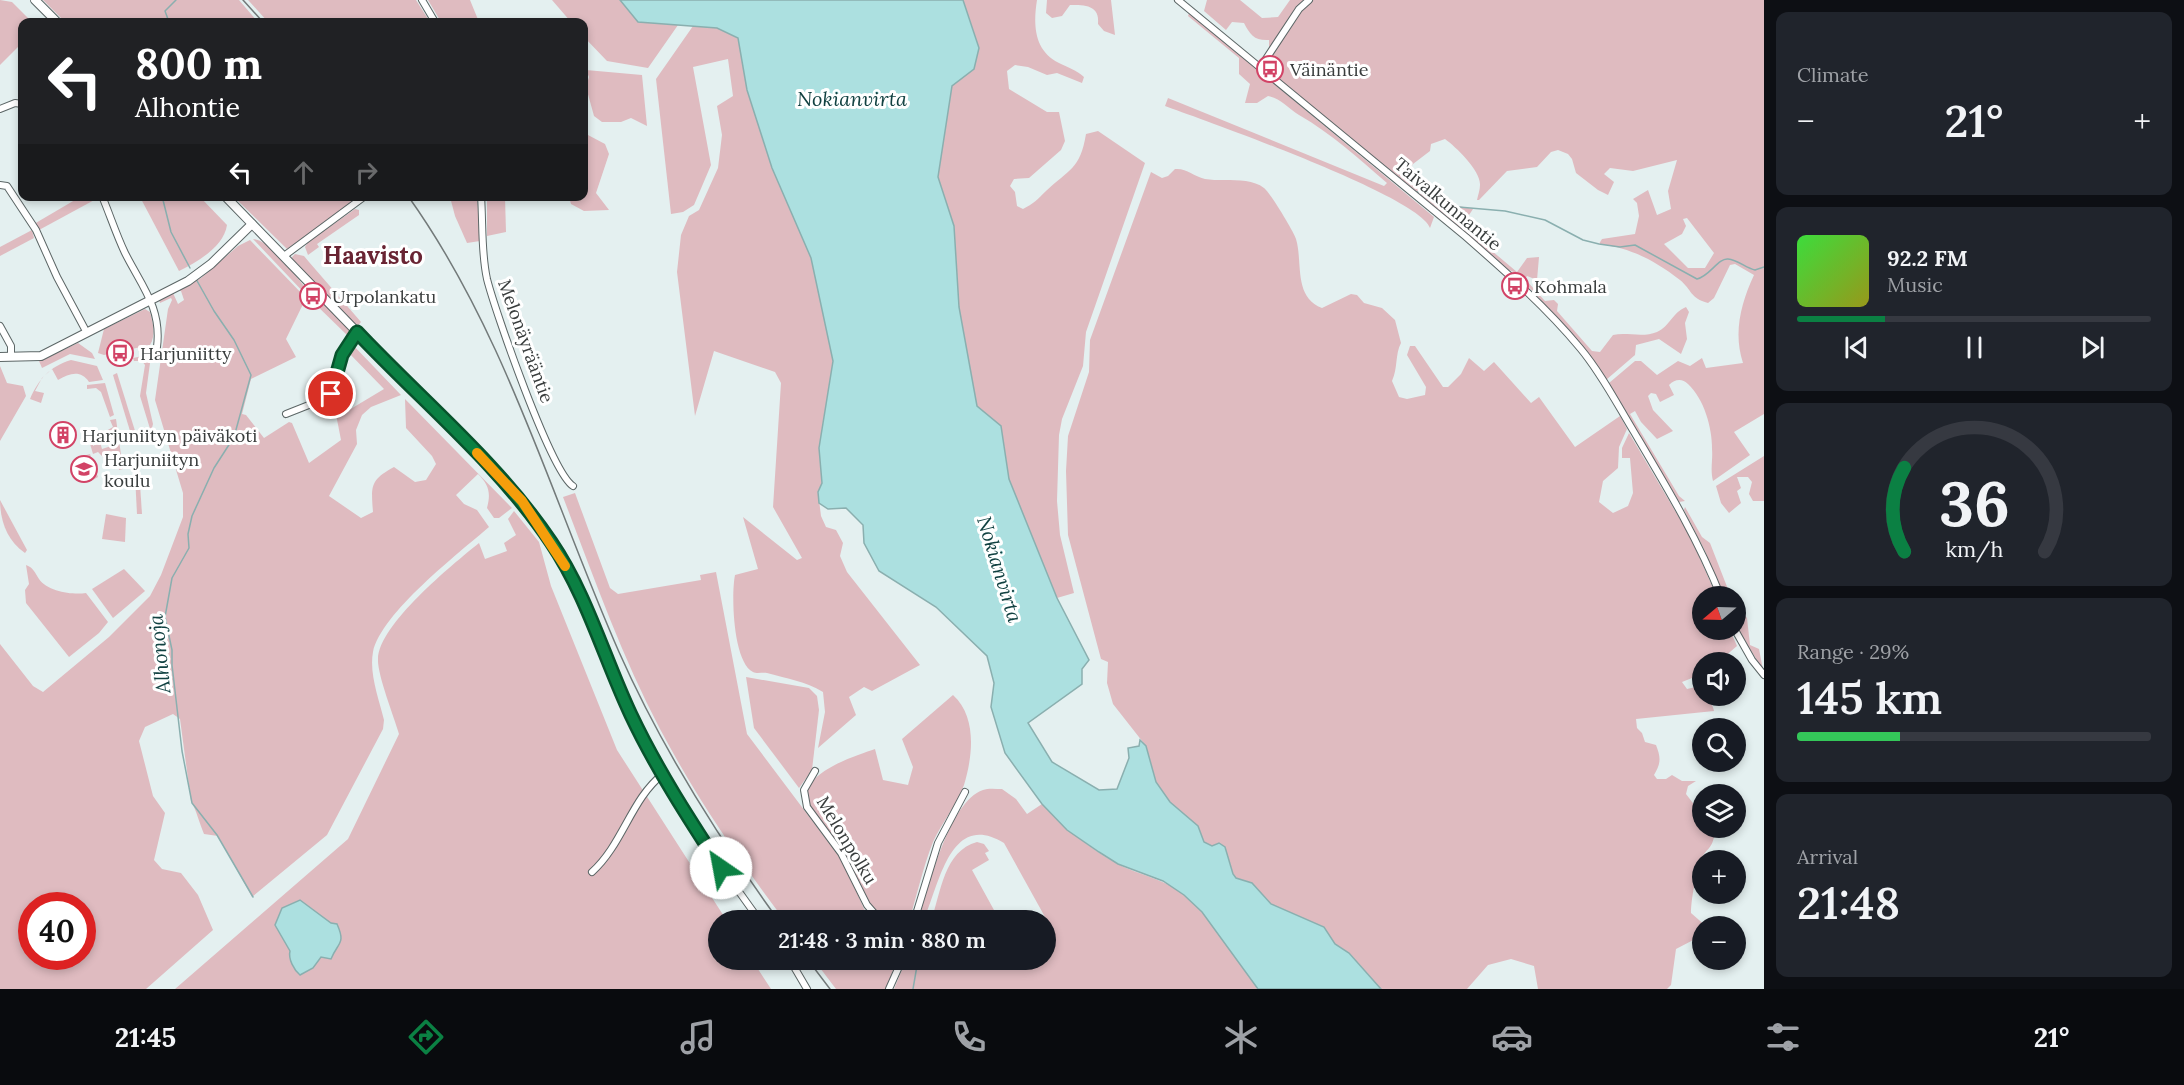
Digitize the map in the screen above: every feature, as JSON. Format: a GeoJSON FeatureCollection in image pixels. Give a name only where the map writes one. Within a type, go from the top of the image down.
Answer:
{"type":"FeatureCollection","features":[{"type":"Feature","properties":{"kind":"main road"},"geometry":{"type":"LineString","coordinates":[[35,0],[53,18]]}},
{"type":"Feature","properties":{"kind":"main road"},"geometry":{"type":"LineString","coordinates":[[230,201],[357,332]]}},
{"type":"Feature","properties":{"kind":"main road"},"geometry":{"type":"LineString","coordinates":[[0,357],[41,356],[188,281],[211,264],[252,224]]}},
{"type":"Feature","properties":{"kind":"street"},"geometry":{"type":"LineString","coordinates":[[422,0],[433,18]]}},
{"type":"Feature","properties":{"kind":"street","name":"Taivalkunnantie"},"geometry":{"type":"LineString","coordinates":[[1178,0],[1504,270],[1580,348],[1679,508],[1716,586]]}},
{"type":"Feature","properties":{"kind":"street"},"geometry":{"type":"LineString","coordinates":[[1260,68],[1299,9],[1309,0]]}},
{"type":"Feature","properties":{"kind":"street"},"geometry":{"type":"LineString","coordinates":[[0,109],[18,103]]}},
{"type":"Feature","properties":{"kind":"street"},"geometry":{"type":"LineString","coordinates":[[0,185],[7,186],[36,230],[57,277],[87,333]]}},
{"type":"Feature","properties":{"kind":"street"},"geometry":{"type":"LineString","coordinates":[[104,201],[126,255],[152,299],[158,325],[157,347]]}},
{"type":"Feature","properties":{"kind":"street"},"geometry":{"type":"LineString","coordinates":[[284,256],[358,201]]}},
{"type":"Feature","properties":{"kind":"street","name":"Melonäyrääntie"},"geometry":{"type":"LineString","coordinates":[[481,201],[484,261],[494,300],[522,385],[553,456],[565,478],[573,486]]}},
{"type":"Feature","properties":{"kind":"street"},"geometry":{"type":"LineString","coordinates":[[0,326],[10,346],[11,357]]}},
{"type":"Feature","properties":{"kind":"street"},"geometry":{"type":"LineString","coordinates":[[286,414],[329,398],[342,355],[357,332],[511,489],[535,519],[560,557],[579,593],[631,714],[663,774],[730,882],[752,910]]}},
{"type":"Feature","properties":{"kind":"street"},"geometry":{"type":"LineString","coordinates":[[1741,640],[1764,675]]}},
{"type":"Feature","properties":{"kind":"street","name":"Melonpolku"},"geometry":{"type":"LineString","coordinates":[[815,771],[804,790],[807,807],[841,853],[871,910]]}},
{"type":"Feature","properties":{"kind":"street"},"geometry":{"type":"LineString","coordinates":[[592,872],[608,858],[649,786],[663,774]]}},
{"type":"Feature","properties":{"kind":"street"},"geometry":{"type":"LineString","coordinates":[[917,910],[938,843],[965,792]]}},
{"type":"Feature","properties":{"kind":"street"},"geometry":{"type":"LineString","coordinates":[[796,970],[807,989]]}},
{"type":"Feature","properties":{"kind":"street"},"geometry":{"type":"LineString","coordinates":[[889,989],[898,970]]}},
{"type":"Feature","properties":{"kind":"shaded area"},"geometry":{"type":"Polygon","coordinates":[[[0,0],[12,2],[28,18],[18,18],[18,47],[0,65],[0,0]]]}},
{"type":"Feature","properties":{"kind":"shaded area"},"geometry":{"type":"Polygon","coordinates":[[[43,0],[239,0],[255,18],[61,18],[43,0]]]}},
{"type":"Feature","properties":{"kind":"shaded area"},"geometry":{"type":"Polygon","coordinates":[[[248,0],[416,0],[427,18],[264,18],[248,0]]]}},
{"type":"Feature","properties":{"kind":"shaded area"},"geometry":{"type":"Polygon","coordinates":[[[428,0],[470,0],[477,18],[439,18],[428,0]]]}},
{"type":"Feature","properties":{"kind":"shaded area"},"geometry":{"type":"Polygon","coordinates":[[[552,0],[620,0],[638,22],[678,25],[648,68],[607,61],[588,41],[588,18],[568,18],[552,0]]]}},
{"type":"Feature","properties":{"kind":"shaded area"},"geometry":{"type":"Polygon","coordinates":[[[963,0],[1037,0],[1035,19],[1037,36],[1044,52],[1084,77],[1082,83],[1057,73],[1047,75],[1028,67],[1015,65],[1007,71],[1009,89],[1047,112],[1059,112],[1065,141],[1061,150],[1029,178],[1014,179],[1010,186],[1015,192],[1017,206],[1023,209],[1030,205],[1072,168],[1084,146],[1086,134],[1098,131],[1145,163],[1086,332],[1083,366],[1062,419],[1059,435],[1057,501],[1060,535],[1074,593],[1057,598],[1009,479],[1001,426],[977,406],[959,307],[954,226],[938,177],[952,86],[974,69],[979,48],[963,0]]]}},
{"type":"Feature","properties":{"kind":"shaded area"},"geometry":{"type":"Polygon","coordinates":[[[1047,0],[1111,0],[1115,35],[1104,31],[1098,24],[1097,13],[1090,7],[1070,5],[1062,16],[1052,18],[1046,13],[1047,0]]]}},
{"type":"Feature","properties":{"kind":"shaded area"},"geometry":{"type":"Polygon","coordinates":[[[1207,0],[1240,0],[1262,18],[1278,17],[1290,0],[1764,0],[1764,414],[1734,432],[1750,455],[1713,481],[1709,423],[1703,405],[1694,390],[1686,382],[1678,380],[1669,385],[1674,395],[1660,402],[1656,394],[1651,393],[1648,396],[1653,410],[1673,431],[1657,439],[1641,422],[1635,411],[1630,414],[1679,496],[1685,501],[1679,502],[1609,383],[1635,361],[1641,361],[1657,375],[1678,361],[1690,366],[1702,358],[1706,368],[1743,363],[1739,341],[1740,318],[1745,296],[1754,275],[1735,264],[1730,265],[1714,298],[1708,303],[1698,299],[1680,280],[1661,266],[1632,252],[1599,244],[1602,239],[1635,234],[1639,216],[1637,203],[1633,199],[1648,190],[1657,215],[1671,209],[1668,191],[1677,160],[1633,171],[1610,168],[1604,174],[1614,182],[1608,195],[1576,173],[1572,159],[1568,154],[1558,150],[1551,152],[1537,167],[1507,171],[1477,200],[1480,185],[1476,173],[1461,153],[1445,139],[1431,144],[1430,151],[1413,164],[1403,178],[1435,201],[1473,209],[1467,218],[1473,235],[1517,272],[1527,258],[1539,257],[1537,280],[1527,276],[1525,279],[1545,301],[1554,300],[1558,304],[1557,311],[1592,351],[1600,352],[1613,335],[1646,335],[1657,332],[1686,307],[1689,312],[1685,323],[1687,339],[1681,354],[1659,339],[1636,345],[1635,355],[1606,380],[1580,343],[1516,273],[1507,269],[1280,80],[1269,64],[1269,40],[1254,36],[1244,23],[1232,22],[1226,30],[1204,11],[1207,0]],[[1687,218],[1683,219],[1686,226],[1682,234],[1664,244],[1688,268],[1705,268],[1714,253],[1687,218]]]}},
{"type":"Feature","properties":{"kind":"shaded area"},"geometry":{"type":"Polygon","coordinates":[[[1189,13],[1434,217],[1430,228],[1417,214],[1352,179],[1165,106],[1168,98],[1384,186],[1387,183],[1334,138],[1276,99],[1268,96],[1257,103],[1245,103],[1250,84],[1239,74],[1239,58],[1188,16],[1189,13]]]}},
{"type":"Feature","properties":{"kind":"shaded area"},"geometry":{"type":"Polygon","coordinates":[[[693,26],[717,28],[738,38],[747,90],[813,262],[833,361],[819,448],[822,483],[818,492],[821,516],[826,527],[836,530],[843,543],[840,556],[847,572],[920,665],[872,691],[864,687],[849,697],[856,715],[818,748],[825,712],[823,692],[796,681],[767,673],[753,672],[746,666],[741,655],[735,627],[733,597],[735,575],[758,569],[743,517],[797,560],[802,558],[773,507],[781,383],[775,372],[714,351],[695,416],[677,272],[681,235],[689,216],[699,210],[718,168],[722,135],[717,106],[733,96],[728,59],[693,67],[711,165],[694,205],[683,212],[671,214],[656,79],[693,26]]]}},
{"type":"Feature","properties":{"kind":"shaded area"},"geometry":{"type":"Polygon","coordinates":[[[588,70],[642,75],[647,126],[631,118],[621,122],[602,122],[594,116],[588,94],[588,70]]]}},
{"type":"Feature","properties":{"kind":"shaded area"},"geometry":{"type":"Polygon","coordinates":[[[588,135],[605,144],[609,154],[596,193],[609,210],[584,211],[571,204],[570,201],[588,201],[588,135]]]}},
{"type":"Feature","properties":{"kind":"shaded area"},"geometry":{"type":"Polygon","coordinates":[[[1175,169],[1183,170],[1205,179],[1251,182],[1264,188],[1296,239],[1303,287],[1313,303],[1322,308],[1351,294],[1357,295],[1364,303],[1382,308],[1395,320],[1401,343],[1392,381],[1399,397],[1407,399],[1425,395],[1426,387],[1407,355],[1410,346],[1415,346],[1443,387],[1448,387],[1461,374],[1469,358],[1484,371],[1494,362],[1531,403],[1539,397],[1575,447],[1620,416],[1627,429],[1619,447],[1618,468],[1603,481],[1599,502],[1613,513],[1628,506],[1633,493],[1630,458],[1622,458],[1622,448],[1629,433],[1690,536],[1712,586],[1692,586],[1692,640],[1734,640],[1737,646],[1730,652],[1692,652],[1692,678],[1682,682],[1687,689],[1692,688],[1692,706],[1712,706],[1714,711],[1636,719],[1637,728],[1642,733],[1645,742],[1656,745],[1658,750],[1660,760],[1654,775],[1657,779],[1666,779],[1672,775],[1682,781],[1696,781],[1688,786],[1686,794],[1692,802],[1692,838],[1714,838],[1707,850],[1692,850],[1691,913],[1694,916],[1692,916],[1692,941],[1676,949],[1671,985],[1667,989],[1538,989],[1534,966],[1511,959],[1488,965],[1467,989],[1381,989],[1349,953],[1335,944],[1324,927],[1271,904],[1252,883],[1236,878],[1225,847],[1212,846],[1204,842],[1197,826],[1170,802],[1156,782],[1146,746],[1113,704],[1107,683],[1108,662],[1101,659],[1068,535],[1066,471],[1068,436],[1089,372],[1090,340],[1151,172],[1162,178],[1175,169]]]}},
{"type":"Feature","properties":{"kind":"shaded area"},"geometry":{"type":"Polygon","coordinates":[[[73,201],[92,201],[39,230],[34,224],[73,201]]]}},
{"type":"Feature","properties":{"kind":"shaded area"},"geometry":{"type":"Polygon","coordinates":[[[142,201],[204,201],[227,225],[225,233],[216,246],[179,271],[142,201]]]}},
{"type":"Feature","properties":{"kind":"shaded area"},"geometry":{"type":"Polygon","coordinates":[[[238,201],[356,201],[287,249],[238,201]]]}},
{"type":"Feature","properties":{"kind":"shaded area"},"geometry":{"type":"Polygon","coordinates":[[[451,201],[477,201],[480,241],[467,243],[451,201]]]}},
{"type":"Feature","properties":{"kind":"shaded area"},"geometry":{"type":"Polygon","coordinates":[[[487,201],[505,201],[506,232],[487,236],[487,201]]]}},
{"type":"Feature","properties":{"kind":"shaded area"},"geometry":{"type":"Polygon","coordinates":[[[355,209],[359,210],[359,215],[317,244],[319,247],[308,255],[305,247],[308,242],[355,209]]]}},
{"type":"Feature","properties":{"kind":"shaded area"},"geometry":{"type":"Polygon","coordinates":[[[32,230],[34,238],[0,256],[0,247],[32,230]]]}},
{"type":"Feature","properties":{"kind":"shaded area"},"geometry":{"type":"Polygon","coordinates":[[[253,239],[260,241],[276,253],[310,294],[308,297],[253,239]]]}},
{"type":"Feature","properties":{"kind":"shaded area"},"geometry":{"type":"Polygon","coordinates":[[[250,240],[306,298],[286,339],[296,357],[251,379],[242,414],[246,415],[264,438],[289,422],[292,423],[309,463],[341,440],[333,399],[344,409],[349,410],[384,389],[346,350],[351,343],[401,395],[371,407],[362,415],[356,430],[357,444],[329,496],[361,518],[373,512],[372,490],[376,480],[394,467],[415,482],[426,480],[436,464],[432,456],[406,428],[405,399],[512,508],[499,518],[494,518],[487,508],[489,494],[487,486],[478,474],[456,495],[464,504],[477,510],[489,527],[405,602],[379,636],[373,652],[372,669],[384,720],[383,729],[327,835],[252,897],[218,836],[204,834],[191,801],[180,719],[173,714],[145,727],[139,741],[153,796],[165,813],[154,860],[162,869],[181,873],[198,895],[213,930],[146,989],[0,989],[0,644],[33,686],[43,692],[109,637],[150,596],[161,575],[183,517],[183,493],[155,400],[168,309],[172,300],[171,298],[160,303],[159,300],[173,293],[178,304],[184,300],[181,291],[177,291],[201,278],[238,246],[250,240]]]}},
{"type":"Feature","properties":{"kind":"shaded area"},"geometry":{"type":"Polygon","coordinates":[[[295,254],[304,256],[361,322],[356,328],[293,262],[292,257],[295,254]]]}},
{"type":"Feature","properties":{"kind":"shaded area"},"geometry":{"type":"Polygon","coordinates":[[[312,296],[326,306],[349,329],[349,337],[310,299],[312,296]]]}},
{"type":"Feature","properties":{"kind":"shaded area"},"geometry":{"type":"Polygon","coordinates":[[[145,309],[150,312],[153,325],[150,345],[104,355],[98,353],[104,329],[145,309]]]}},
{"type":"Feature","properties":{"kind":"shaded area"},"geometry":{"type":"Polygon","coordinates":[[[78,343],[92,353],[95,359],[70,354],[42,368],[39,361],[78,343]]]}},
{"type":"Feature","properties":{"kind":"shaded area"},"geometry":{"type":"Polygon","coordinates":[[[143,356],[150,363],[146,393],[153,424],[151,432],[140,396],[145,365],[142,361],[134,361],[133,358],[143,356]]]}},
{"type":"Feature","properties":{"kind":"shaded area"},"geometry":{"type":"Polygon","coordinates":[[[71,360],[97,366],[103,380],[89,382],[79,374],[75,374],[58,380],[52,369],[71,360]]]}},
{"type":"Feature","properties":{"kind":"shaded area"},"geometry":{"type":"Polygon","coordinates":[[[0,366],[7,383],[23,386],[26,396],[0,441],[0,366]]]}},
{"type":"Feature","properties":{"kind":"shaded area"},"geometry":{"type":"Polygon","coordinates":[[[117,373],[136,437],[130,431],[113,375],[117,373]]]}},
{"type":"Feature","properties":{"kind":"shaded area"},"geometry":{"type":"Polygon","coordinates":[[[41,380],[35,391],[44,393],[41,403],[30,399],[41,380]]]}},
{"type":"Feature","properties":{"kind":"shaded area"},"geometry":{"type":"Polygon","coordinates":[[[105,383],[114,415],[110,417],[101,392],[96,388],[87,389],[87,385],[105,383]]]}},
{"type":"Feature","properties":{"kind":"shaded area"},"geometry":{"type":"Polygon","coordinates":[[[116,419],[123,469],[119,470],[118,460],[108,462],[98,452],[93,454],[88,437],[95,438],[92,432],[96,431],[99,441],[93,442],[93,446],[100,442],[102,449],[111,446],[106,431],[113,427],[110,420],[116,419]]]}},
{"type":"Feature","properties":{"kind":"shaded area"},"geometry":{"type":"Polygon","coordinates":[[[90,454],[98,477],[89,482],[85,473],[82,474],[76,458],[90,454]]]}},
{"type":"Feature","properties":{"kind":"shaded area"},"geometry":{"type":"Polygon","coordinates":[[[138,455],[142,514],[137,514],[134,456],[138,455]]]}},
{"type":"Feature","properties":{"kind":"shaded area"},"geometry":{"type":"Polygon","coordinates":[[[1764,456],[1764,501],[1753,501],[1749,494],[1752,482],[1748,477],[1737,477],[1741,488],[1737,491],[1741,503],[1729,513],[1721,503],[1716,486],[1764,456]]]}},
{"type":"Feature","properties":{"kind":"shaded area"},"geometry":{"type":"Polygon","coordinates":[[[575,493],[610,588],[618,594],[701,580],[700,575],[716,572],[747,734],[844,863],[865,910],[777,910],[703,804],[660,729],[608,614],[563,497],[575,493]]]}},
{"type":"Feature","properties":{"kind":"shaded area"},"geometry":{"type":"Polygon","coordinates":[[[0,500],[27,550],[25,553],[6,530],[1,515],[0,500]]]}},
{"type":"Feature","properties":{"kind":"shaded area"},"geometry":{"type":"Polygon","coordinates":[[[1685,507],[1702,537],[1710,543],[1727,586],[1719,586],[1684,510],[1685,507]]]}},
{"type":"Feature","properties":{"kind":"shaded area"},"geometry":{"type":"Polygon","coordinates":[[[514,511],[539,542],[551,586],[617,750],[720,910],[708,910],[708,970],[759,970],[771,989],[175,989],[348,839],[399,734],[378,666],[382,645],[390,629],[419,596],[479,543],[485,559],[507,551],[504,543],[516,535],[508,519],[514,511]]]}},
{"type":"Feature","properties":{"kind":"shaded area"},"geometry":{"type":"Polygon","coordinates":[[[106,514],[126,518],[125,542],[102,539],[106,514]]]}},
{"type":"Feature","properties":{"kind":"shaded area"},"geometry":{"type":"Polygon","coordinates":[[[26,565],[33,569],[43,583],[54,590],[86,593],[108,622],[99,633],[69,657],[26,603],[25,590],[29,584],[26,565]]]}},
{"type":"Feature","properties":{"kind":"shaded area"},"geometry":{"type":"Polygon","coordinates":[[[124,569],[145,591],[113,618],[92,589],[124,569]]]}},
{"type":"Feature","properties":{"kind":"shaded area"},"geometry":{"type":"Polygon","coordinates":[[[1746,617],[1750,645],[1759,649],[1763,670],[1745,640],[1746,617]]]}},
{"type":"Feature","properties":{"kind":"shaded area"},"geometry":{"type":"Polygon","coordinates":[[[746,677],[809,688],[817,696],[819,710],[812,770],[799,788],[754,728],[746,677]]]}},
{"type":"Feature","properties":{"kind":"shaded area"},"geometry":{"type":"Polygon","coordinates":[[[953,695],[966,714],[971,749],[964,785],[933,842],[912,910],[874,910],[848,859],[810,807],[807,796],[810,785],[817,776],[841,762],[875,749],[883,780],[908,785],[913,767],[902,739],[953,695]]]}},
{"type":"Feature","properties":{"kind":"shaded area"},"geometry":{"type":"Polygon","coordinates":[[[990,789],[1002,789],[1016,799],[1027,814],[1042,804],[1097,852],[1126,868],[1176,889],[1195,905],[1215,928],[1258,989],[894,989],[902,970],[1056,970],[1056,910],[1041,910],[1004,843],[985,835],[970,836],[958,844],[941,873],[927,910],[921,910],[934,868],[950,828],[971,797],[990,789]]]}},
{"type":"Feature","properties":{"kind":"shaded area"},"geometry":{"type":"Polygon","coordinates":[[[977,842],[984,844],[989,851],[985,853],[989,860],[972,870],[994,910],[934,910],[945,874],[957,854],[977,842]]]}},
{"type":"Feature","properties":{"kind":"shaded area"},"geometry":{"type":"Polygon","coordinates":[[[822,970],[893,970],[886,989],[836,989],[822,970]]]}},
{"type":"Feature","properties":{"kind":"water","name":"Nokianvirta"},"geometry":{"type":"Polygon","coordinates":[[[620,0],[963,0],[979,48],[974,69],[952,86],[938,177],[954,226],[959,307],[977,406],[1001,426],[1009,479],[1057,598],[1089,660],[1082,669],[1082,684],[1028,723],[1052,762],[1099,790],[1117,789],[1129,758],[1128,748],[1139,746],[1140,740],[1146,746],[1156,782],[1170,802],[1198,826],[1204,842],[1212,846],[1219,843],[1225,847],[1236,878],[1252,883],[1271,904],[1324,927],[1335,944],[1349,953],[1381,989],[1258,989],[1202,912],[1184,895],[1163,881],[1118,864],[1099,852],[1067,830],[1042,804],[1005,753],[991,707],[994,683],[987,656],[936,607],[879,571],[864,543],[863,525],[846,508],[828,509],[819,503],[818,492],[822,483],[819,448],[833,361],[811,258],[772,168],[747,90],[738,38],[717,28],[638,22],[620,0]]]}},
{"type":"Feature","properties":{"kind":"water"},"geometry":{"type":"Polygon","coordinates":[[[300,900],[331,923],[337,924],[341,939],[331,959],[321,957],[313,968],[300,975],[292,964],[290,951],[275,925],[282,908],[300,900]]]}},
{"type":"Feature","properties":{"kind":"waterway","name":"Alhonoja"},"geometry":{"type":"LineString","coordinates":[[168,18],[165,11],[176,0]]}},
{"type":"Feature","properties":{"kind":"waterway"},"geometry":{"type":"LineString","coordinates":[[1416,192],[1423,192],[1447,206],[1505,211],[1545,220],[1583,240],[1599,244],[1620,247],[1635,245],[1697,279],[1724,259],[1755,270],[1764,267]]}},
{"type":"Feature","properties":{"kind":"waterway","name":"Alhonoja"},"geometry":{"type":"LineString","coordinates":[[163,201],[171,232],[190,268]]}},
{"type":"Feature","properties":{"kind":"waterway","name":"Alhonoja"},"geometry":{"type":"LineString","coordinates":[[196,279],[234,340],[251,375],[234,437],[214,468],[192,516],[188,534],[189,548],[172,578],[165,617],[172,650],[182,751],[192,803],[217,835],[253,897]]}},
{"type":"Feature","properties":{"kind":"waterway"},"geometry":{"type":"LineString","coordinates":[[913,989],[916,970]]}},
{"type":"Feature","properties":{"kind":"railway"},"geometry":{"type":"LineString","coordinates":[[243,0],[259,18]]}},
{"type":"Feature","properties":{"kind":"railway"},"geometry":{"type":"LineString","coordinates":[[411,201],[473,304],[500,360],[619,652],[653,723],[712,824],[771,910]]}},
{"type":"Feature","properties":{"kind":"railway"},"geometry":{"type":"LineString","coordinates":[[816,970],[830,989]]}},
{"type":"Feature","properties":{"kind":"slow traffic"},"geometry":{"type":"LineString","coordinates":[[477,453],[522,501],[565,566]]}},
{"type":"Feature","properties":{"kind":"place","name":"Väinäntie"},"geometry":{"type":"Point","coordinates":[1270,69]}},
{"type":"Feature","properties":{"kind":"place","name":"Kohmala"},"geometry":{"type":"Point","coordinates":[1515,286]}},
{"type":"Feature","properties":{"kind":"place","name":"Urpolankatu"},"geometry":{"type":"Point","coordinates":[313,296]}},
{"type":"Feature","properties":{"kind":"place","name":"Harjuniitty"},"geometry":{"type":"Point","coordinates":[120,353]}},
{"type":"Feature","properties":{"kind":"place","name":"Harjuniityn päiväkoti"},"geometry":{"type":"Point","coordinates":[63,435]}},
{"type":"Feature","properties":{"kind":"place","name":"Harjuniityn koulu"},"geometry":{"type":"Point","coordinates":[84,469]}},
{"type":"Feature","properties":{"kind":"district","name":"Haavisto"},"geometry":{"type":"Point","coordinates":[373,255]}},
{"type":"Feature","properties":{"kind":"route"},"geometry":{"type":"LineString","coordinates":[[331,394],[342,355],[357,332],[522,501],[560,557],[579,593],[648,748],[721,868]]}}]}
